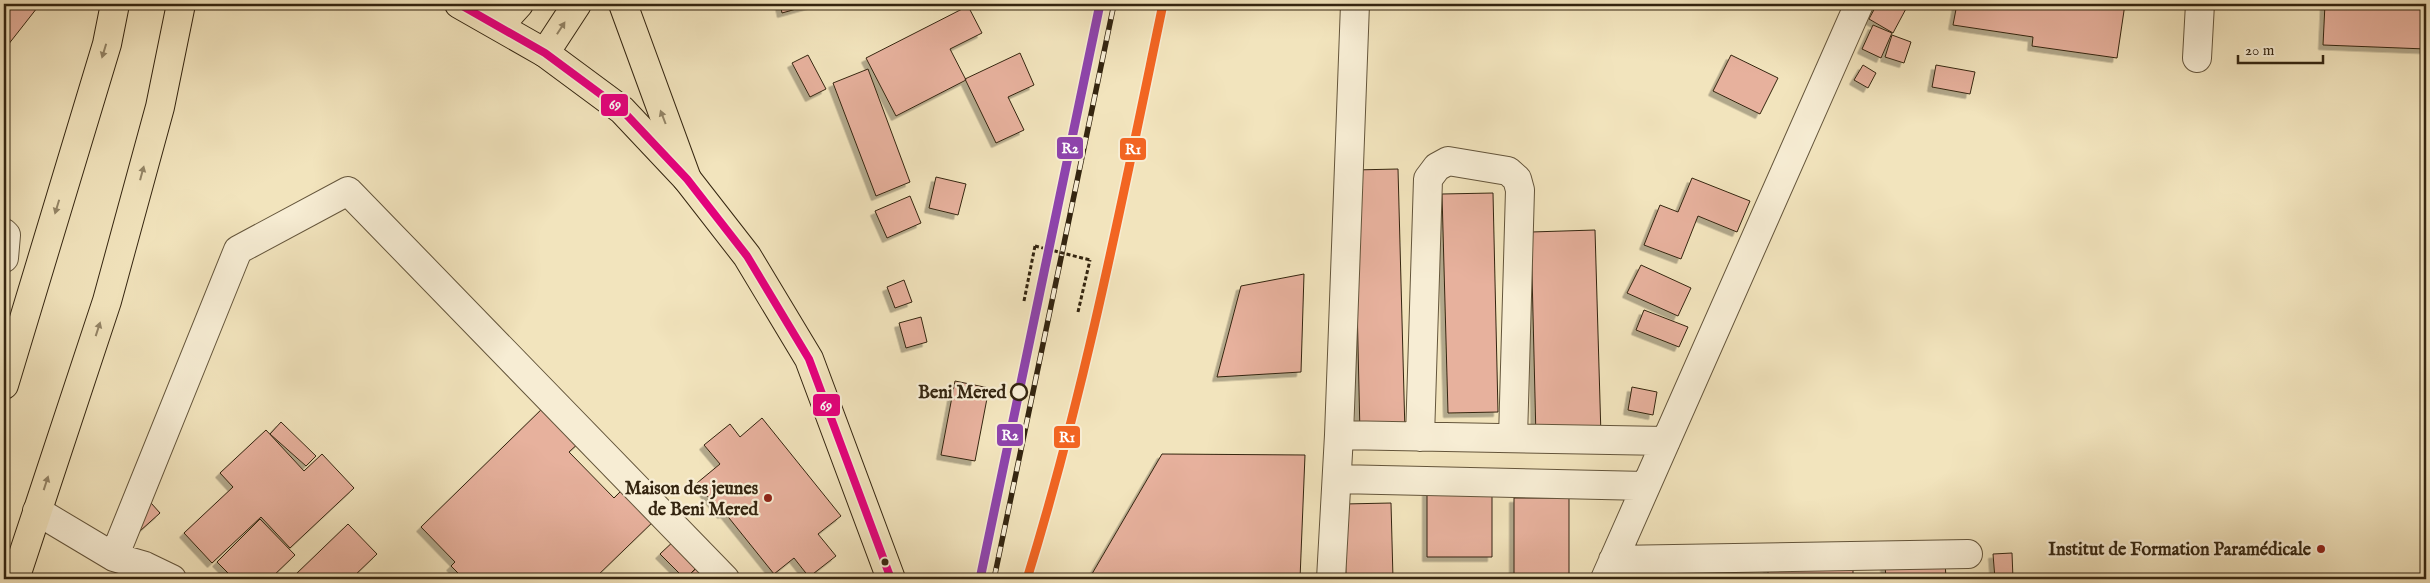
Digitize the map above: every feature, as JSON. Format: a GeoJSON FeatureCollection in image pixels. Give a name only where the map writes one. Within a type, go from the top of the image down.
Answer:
{"type":"FeatureCollection","features":[{"type":"Feature","properties":{"kind":"main road"},"geometry":{"type":"LineString","coordinates":[[4,384],[107,44],[115,4]]}},
{"type":"Feature","properties":{"kind":"main road"},"geometry":{"type":"LineString","coordinates":[[15,579],[107,301],[160,107],[181,4]]}},
{"type":"Feature","properties":{"kind":"main road"},"geometry":{"type":"LineString","coordinates":[[459,4],[500,25],[545,53],[622,110],[687,179],[747,256],[809,359],[891,579]]}},
{"type":"Feature","properties":{"kind":"main road"},"geometry":{"type":"LineString","coordinates":[[500,25],[519,4]]}},
{"type":"Feature","properties":{"kind":"main road"},"geometry":{"type":"LineString","coordinates":[[545,53],[577,4]]}},
{"type":"Feature","properties":{"kind":"main road"},"geometry":{"type":"LineString","coordinates":[[623,4],[687,179]]}},
{"type":"Feature","properties":{"kind":"street"},"geometry":{"type":"LineString","coordinates":[[1331,579],[1339,435],[1355,4]]}},
{"type":"Feature","properties":{"kind":"street"},"geometry":{"type":"LineString","coordinates":[[1859,4],[1609,570],[1968,554]]}},
{"type":"Feature","properties":{"kind":"street"},"geometry":{"type":"LineString","coordinates":[[2196,58],[2200,4]]}},
{"type":"Feature","properties":{"kind":"street"},"geometry":{"type":"LineString","coordinates":[[1420,437],[1428,179],[1437,167],[1448,161],[1508,171],[1516,179],[1520,190],[1513,438]]}},
{"type":"Feature","properties":{"kind":"street"},"geometry":{"type":"LineString","coordinates":[[114,557],[238,250],[348,191],[725,579]]}},
{"type":"Feature","properties":{"kind":"street"},"geometry":{"type":"LineString","coordinates":[[4,233],[6,235],[4,258]]}},
{"type":"Feature","properties":{"kind":"street"},"geometry":{"type":"LineString","coordinates":[[1339,435],[1666,441]]}},
{"type":"Feature","properties":{"kind":"street"},"geometry":{"type":"LineString","coordinates":[[1337,479],[1646,486]]}},
{"type":"Feature","properties":{"kind":"street"},"geometry":{"type":"LineString","coordinates":[[37,511],[142,573],[172,579]]}},
{"type":"Feature","properties":{"kind":"path"},"geometry":{"type":"LineString","coordinates":[[1024,301],[1036,246],[1090,260],[1078,312]]}},
{"type":"Feature","properties":{"kind":"building"},"geometry":{"type":"Polygon","coordinates":[[[4,4],[32,4],[37,8],[4,50],[4,4]]]}},
{"type":"Feature","properties":{"kind":"building"},"geometry":{"type":"Polygon","coordinates":[[[780,4],[814,4],[782,13],[780,4]]]}},
{"type":"Feature","properties":{"kind":"building"},"geometry":{"type":"Polygon","coordinates":[[[1877,4],[1908,5],[1893,33],[1869,19],[1877,4]]]}},
{"type":"Feature","properties":{"kind":"building"},"geometry":{"type":"Polygon","coordinates":[[[1957,4],[2125,4],[2117,58],[2032,46],[2033,37],[1953,25],[1957,4]]]}},
{"type":"Feature","properties":{"kind":"building"},"geometry":{"type":"Polygon","coordinates":[[[2325,4],[2426,4],[2426,49],[2323,45],[2325,4]]]}},
{"type":"Feature","properties":{"kind":"building"},"geometry":{"type":"Polygon","coordinates":[[[968,6],[982,33],[950,49],[966,80],[896,116],[866,58],[968,6]]]}},
{"type":"Feature","properties":{"kind":"building"},"geometry":{"type":"Polygon","coordinates":[[[1873,25],[1892,33],[1881,58],[1862,49],[1873,25]]]}},
{"type":"Feature","properties":{"kind":"building"},"geometry":{"type":"Polygon","coordinates":[[[1892,35],[1911,42],[1904,63],[1885,57],[1892,35]]]}},
{"type":"Feature","properties":{"kind":"building"},"geometry":{"type":"Polygon","coordinates":[[[1020,53],[1034,85],[1008,97],[1024,130],[996,143],[965,79],[1020,53]]]}},
{"type":"Feature","properties":{"kind":"building"},"geometry":{"type":"Polygon","coordinates":[[[808,55],[826,89],[810,97],[792,63],[808,55]]]}},
{"type":"Feature","properties":{"kind":"building"},"geometry":{"type":"Polygon","coordinates":[[[1731,55],[1778,78],[1760,114],[1713,91],[1731,55]]]}},
{"type":"Feature","properties":{"kind":"building"},"geometry":{"type":"Polygon","coordinates":[[[1863,65],[1876,73],[1868,88],[1854,80],[1863,65]]]}},
{"type":"Feature","properties":{"kind":"building"},"geometry":{"type":"Polygon","coordinates":[[[1936,65],[1975,72],[1970,94],[1932,87],[1936,65]]]}},
{"type":"Feature","properties":{"kind":"building"},"geometry":{"type":"Polygon","coordinates":[[[868,69],[910,182],[876,196],[833,83],[868,69]]]}},
{"type":"Feature","properties":{"kind":"building"},"geometry":{"type":"Polygon","coordinates":[[[1398,169],[1405,433],[1360,434],[1354,170],[1398,169]]]}},
{"type":"Feature","properties":{"kind":"building"},"geometry":{"type":"Polygon","coordinates":[[[936,177],[966,184],[958,215],[929,208],[936,177]]]}},
{"type":"Feature","properties":{"kind":"building"},"geometry":{"type":"Polygon","coordinates":[[[1692,178],[1750,201],[1737,232],[1698,216],[1681,259],[1644,245],[1660,205],[1678,212],[1692,178]]]}},
{"type":"Feature","properties":{"kind":"building"},"geometry":{"type":"Polygon","coordinates":[[[1493,193],[1498,412],[1448,413],[1442,194],[1493,193]]]}},
{"type":"Feature","properties":{"kind":"building"},"geometry":{"type":"Polygon","coordinates":[[[910,196],[921,223],[887,238],[875,211],[910,196]]]}},
{"type":"Feature","properties":{"kind":"building"},"geometry":{"type":"Polygon","coordinates":[[[1595,230],[1601,436],[1536,438],[1531,232],[1595,230]]]}},
{"type":"Feature","properties":{"kind":"building"},"geometry":{"type":"Polygon","coordinates":[[[1641,265],[1691,288],[1678,316],[1627,293],[1641,265]]]}},
{"type":"Feature","properties":{"kind":"building"},"geometry":{"type":"Polygon","coordinates":[[[1304,274],[1301,372],[1217,377],[1241,286],[1304,274]]]}},
{"type":"Feature","properties":{"kind":"building"},"geometry":{"type":"Polygon","coordinates":[[[904,280],[912,302],[895,308],[887,287],[904,280]]]}},
{"type":"Feature","properties":{"kind":"building"},"geometry":{"type":"Polygon","coordinates":[[[1644,310],[1688,327],[1679,347],[1636,330],[1644,310]]]}},
{"type":"Feature","properties":{"kind":"building"},"geometry":{"type":"Polygon","coordinates":[[[921,317],[927,342],[906,348],[899,323],[921,317]]]}},
{"type":"Feature","properties":{"kind":"building"},"geometry":{"type":"Polygon","coordinates":[[[955,381],[989,388],[975,461],[941,455],[955,381]]]}},
{"type":"Feature","properties":{"kind":"building"},"geometry":{"type":"Polygon","coordinates":[[[1632,387],[1657,392],[1653,415],[1628,410],[1632,387]]]}},
{"type":"Feature","properties":{"kind":"building"},"geometry":{"type":"Polygon","coordinates":[[[546,405],[581,441],[569,452],[614,498],[627,485],[658,517],[594,579],[464,579],[451,566],[455,562],[421,527],[546,405]]]}},
{"type":"Feature","properties":{"kind":"building","name":"Maison des jeunes de Beni Mered"},"geometry":{"type":"Polygon","coordinates":[[[762,418],[841,516],[818,534],[836,556],[809,577],[794,558],[774,574],[725,513],[722,514],[697,483],[720,464],[704,445],[730,424],[740,437],[762,418]]]}},
{"type":"Feature","properties":{"kind":"building"},"geometry":{"type":"Polygon","coordinates":[[[281,422],[316,456],[306,466],[270,434],[281,422]]]}},
{"type":"Feature","properties":{"kind":"building"},"geometry":{"type":"Polygon","coordinates":[[[266,430],[304,471],[322,454],[354,488],[290,548],[261,517],[212,563],[184,533],[233,487],[220,473],[266,430]]]}},
{"type":"Feature","properties":{"kind":"building"},"geometry":{"type":"Polygon","coordinates":[[[1162,454],[1305,455],[1300,579],[1089,579],[1162,454]]]}},
{"type":"Feature","properties":{"kind":"building"},"geometry":{"type":"Polygon","coordinates":[[[1427,491],[1492,491],[1492,557],[1427,557],[1427,491]]]}},
{"type":"Feature","properties":{"kind":"building"},"geometry":{"type":"Polygon","coordinates":[[[143,494],[160,513],[140,531],[123,512],[143,494]]]}},
{"type":"Feature","properties":{"kind":"building"},"geometry":{"type":"Polygon","coordinates":[[[1514,498],[1569,498],[1569,579],[1514,579],[1514,498]]]}},
{"type":"Feature","properties":{"kind":"building"},"geometry":{"type":"Polygon","coordinates":[[[1391,503],[1393,579],[1346,579],[1344,504],[1391,503]]]}},
{"type":"Feature","properties":{"kind":"building"},"geometry":{"type":"Polygon","coordinates":[[[260,519],[295,555],[270,579],[234,579],[217,562],[260,519]]]}},
{"type":"Feature","properties":{"kind":"building"},"geometry":{"type":"Polygon","coordinates":[[[348,524],[377,554],[351,579],[297,579],[294,576],[348,524]]]}},
{"type":"Feature","properties":{"kind":"building"},"geometry":{"type":"Polygon","coordinates":[[[676,539],[701,563],[685,579],[660,554],[676,539]]]}},
{"type":"Feature","properties":{"kind":"building"},"geometry":{"type":"Polygon","coordinates":[[[2012,553],[2013,579],[1995,579],[1993,554],[2012,553]]]}},
{"type":"Feature","properties":{"kind":"building"},"geometry":{"type":"Polygon","coordinates":[[[1768,559],[1853,559],[1853,579],[1768,579],[1768,559]]]}},
{"type":"Feature","properties":{"kind":"building"},"geometry":{"type":"Polygon","coordinates":[[[1945,560],[1946,579],[1886,579],[1885,565],[1945,560]]]}},
{"type":"Feature","properties":{"kind":"building"},"geometry":{"type":"Polygon","coordinates":[[[704,561],[722,579],[685,579],[704,561]]]}},
{"type":"Feature","properties":{"kind":"building"},"geometry":{"type":"Polygon","coordinates":[[[1691,561],[1693,579],[1614,579],[1613,571],[1691,561]]]}},
{"type":"Feature","properties":{"kind":"railway"},"geometry":{"type":"LineString","coordinates":[[994,579],[1114,4]]}},
{"type":"Feature","properties":{"kind":"railway"},"geometry":{"type":"LineString","coordinates":[[1027,579],[1048,508],[1085,365],[1118,221],[1163,4]]}},
{"type":"Feature","properties":{"kind":"transit line","name":"69"},"geometry":{"type":"LineString","coordinates":[[459,4],[545,53],[622,110],[687,179],[747,256],[809,359],[891,579]]}},
{"type":"Feature","properties":{"kind":"transit line","name":"R2"},"geometry":{"type":"LineString","coordinates":[[980,579],[1100,4]]}},
{"type":"Feature","properties":{"kind":"transit line","name":"R1"},"geometry":{"type":"LineString","coordinates":[[1027,579],[1048,508],[1085,365],[1118,221],[1163,4]]}},
{"type":"Feature","properties":{"kind":"place","name":"Beni Mered"},"geometry":{"type":"Point","coordinates":[1019,392]}},
{"type":"Feature","properties":{"kind":"place","name":"Maison des jeunes de Beni Mered"},"geometry":{"type":"Point","coordinates":[768,498]}},
{"type":"Feature","properties":{"kind":"place","name":"Institut de Formation Paramédicale"},"geometry":{"type":"Point","coordinates":[2321,549]}}]}
